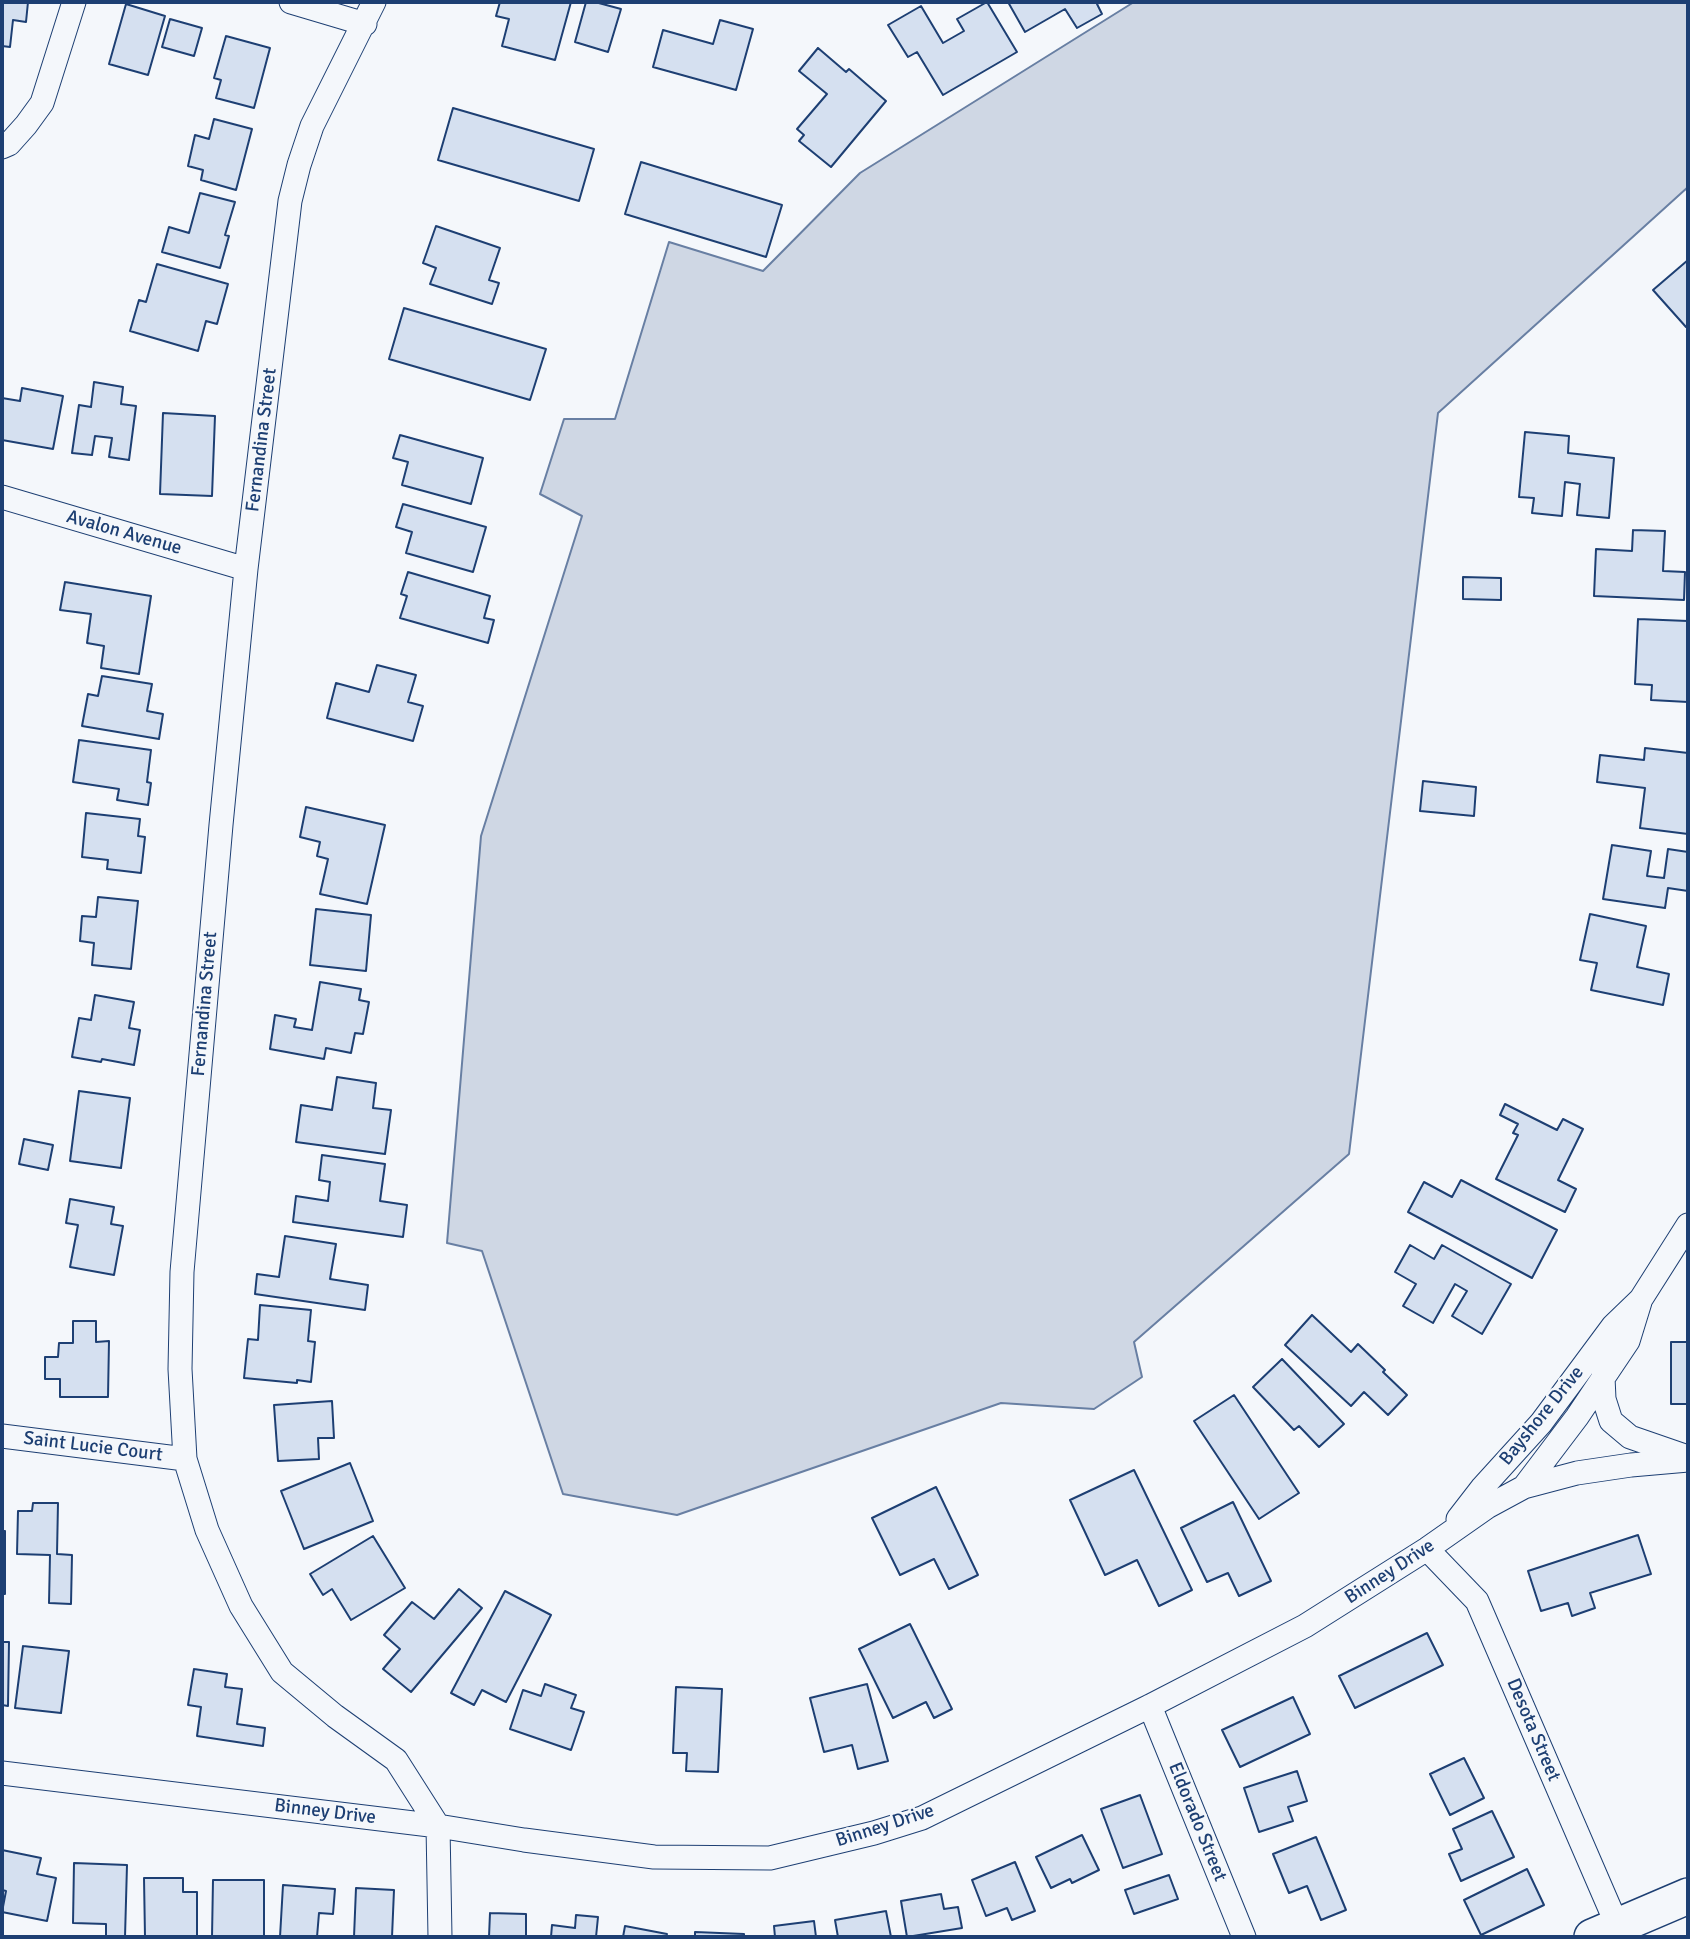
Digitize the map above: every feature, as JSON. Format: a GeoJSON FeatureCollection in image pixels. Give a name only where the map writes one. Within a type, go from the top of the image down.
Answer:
{"type":"FeatureCollection","features":[{"type":"Feature","properties":{"kind":"main road"},"geometry":{"type":"LineString","coordinates":[[1605,1931],[1688,1896]]}},
{"type":"Feature","properties":{"kind":"street"},"geometry":{"type":"LineString","coordinates":[[2,147],[9,144],[42,103],[74,2]]}},
{"type":"Feature","properties":{"kind":"street"},"geometry":{"type":"LineString","coordinates":[[291,2],[365,24]]}},
{"type":"Feature","properties":{"kind":"street","name":"Fernandina Street"},"geometry":{"type":"LineString","coordinates":[[374,2],[312,127],[290,201],[246,569],[182,1272],[180,1369],[185,1459],[207,1530],[241,1606],[282,1672],[335,1716],[396,1760],[438,1826]]}},
{"type":"Feature","properties":{"kind":"street","name":"Avalon Avenue"},"geometry":{"type":"LineString","coordinates":[[2,497],[246,569]]}},
{"type":"Feature","properties":{"kind":"street","name":"Bayshore Drive"},"geometry":{"type":"LineString","coordinates":[[1447,1535],[1482,1488],[1541,1423],[1613,1326],[1641,1299],[1688,1225]]}},
{"type":"Feature","properties":{"kind":"street","name":"Bayshore Drive"},"geometry":{"type":"LineString","coordinates":[[1524,1487],[1577,1417],[1628,1341],[1641,1299]]}},
{"type":"Feature","properties":{"kind":"street","name":"Bayshore Drive"},"geometry":{"type":"LineString","coordinates":[[1604,1377],[1604,1399],[1611,1421],[1630,1437],[1688,1459]]}},
{"type":"Feature","properties":{"kind":"street","name":"Saint Lucie Court"},"geometry":{"type":"LineString","coordinates":[[2,1436],[185,1459]]}},
{"type":"Feature","properties":{"kind":"street","name":"Binney Drive"},"geometry":{"type":"LineString","coordinates":[[2,1773],[438,1826],[654,1857],[771,1858],[874,1833],[922,1818],[1150,1706],[1305,1626],[1427,1549],[1487,1507],[1524,1487],[1577,1473],[1688,1459]]}},
{"type":"Feature","properties":{"kind":"street","name":"Desota Street"},"geometry":{"type":"LineString","coordinates":[[1427,1549],[1478,1601],[1605,1931]]}},
{"type":"Feature","properties":{"kind":"street","name":"Eldorado Street"},"geometry":{"type":"LineString","coordinates":[[1150,1706],[1244,1937]]}},
{"type":"Feature","properties":{"kind":"street"},"geometry":{"type":"LineString","coordinates":[[438,1826],[440,1937]]}},
{"type":"Feature","properties":{"kind":"shaded area"},"geometry":{"type":"Polygon","coordinates":[[[1134,2],[1688,2],[1688,187],[1438,413],[1349,1154],[1134,1342],[1142,1377],[1094,1409],[1001,1403],[677,1515],[563,1494],[482,1251],[447,1243],[481,836],[582,516],[540,494],[564,419],[615,419],[669,242],[763,271],[860,173],[1134,2]]]}},
{"type":"Feature","properties":{"kind":"building"},"geometry":{"type":"Polygon","coordinates":[[[2,2],[28,2],[26,22],[13,20],[10,47],[2,46],[2,2]]]}},
{"type":"Feature","properties":{"kind":"building"},"geometry":{"type":"Polygon","coordinates":[[[500,2],[571,2],[555,60],[502,46],[509,19],[496,16],[500,2]]]}},
{"type":"Feature","properties":{"kind":"building"},"geometry":{"type":"Polygon","coordinates":[[[586,2],[621,9],[608,52],[575,42],[586,2]]]}},
{"type":"Feature","properties":{"kind":"building"},"geometry":{"type":"Polygon","coordinates":[[[987,2],[1017,52],[943,95],[917,52],[908,57],[888,25],[921,6],[943,43],[964,31],[957,19],[987,2]]]}},
{"type":"Feature","properties":{"kind":"building"},"geometry":{"type":"Polygon","coordinates":[[[1008,2],[1101,2],[1097,4],[1102,14],[1077,28],[1065,9],[1025,32],[1008,2]]]}},
{"type":"Feature","properties":{"kind":"building"},"geometry":{"type":"Polygon","coordinates":[[[126,4],[165,16],[148,75],[109,64],[126,4]]]}},
{"type":"Feature","properties":{"kind":"building"},"geometry":{"type":"Polygon","coordinates":[[[170,19],[202,28],[194,56],[162,47],[170,19]]]}},
{"type":"Feature","properties":{"kind":"building"},"geometry":{"type":"Polygon","coordinates":[[[720,20],[753,29],[736,90],[653,67],[663,30],[713,44],[720,20]]]}},
{"type":"Feature","properties":{"kind":"building"},"geometry":{"type":"Polygon","coordinates":[[[226,36],[270,48],[254,108],[216,98],[221,80],[214,78],[226,36]]]}},
{"type":"Feature","properties":{"kind":"building"},"geometry":{"type":"Polygon","coordinates":[[[818,48],[846,72],[849,69],[886,101],[831,167],[799,141],[804,135],[797,129],[827,94],[799,71],[818,48]]]}},
{"type":"Feature","properties":{"kind":"building"},"geometry":{"type":"Polygon","coordinates":[[[453,108],[594,149],[579,201],[438,160],[453,108]]]}},
{"type":"Feature","properties":{"kind":"building"},"geometry":{"type":"Polygon","coordinates":[[[214,119],[252,129],[236,190],[201,180],[203,170],[188,166],[195,135],[209,139],[214,119]]]}},
{"type":"Feature","properties":{"kind":"building"},"geometry":{"type":"Polygon","coordinates":[[[641,162],[782,205],[766,257],[625,214],[641,162]]]}},
{"type":"Feature","properties":{"kind":"building"},"geometry":{"type":"Polygon","coordinates":[[[200,193],[235,202],[225,235],[229,236],[220,268],[162,252],[169,227],[189,233],[200,193]]]}},
{"type":"Feature","properties":{"kind":"building"},"geometry":{"type":"Polygon","coordinates":[[[436,226],[500,248],[489,280],[499,283],[492,304],[430,284],[436,268],[423,263],[436,226]]]}},
{"type":"Feature","properties":{"kind":"building"},"geometry":{"type":"Polygon","coordinates":[[[1688,260],[1688,325],[1686,327],[1653,290],[1688,260]]]}},
{"type":"Feature","properties":{"kind":"building"},"geometry":{"type":"Polygon","coordinates":[[[157,264],[228,284],[217,324],[206,321],[198,351],[130,331],[139,300],[146,302],[157,264]]]}},
{"type":"Feature","properties":{"kind":"building"},"geometry":{"type":"Polygon","coordinates":[[[404,308],[546,349],[530,400],[389,359],[404,308]]]}},
{"type":"Feature","properties":{"kind":"building"},"geometry":{"type":"Polygon","coordinates":[[[94,382],[123,387],[121,404],[136,406],[129,460],[109,457],[112,438],[95,436],[92,455],[72,453],[79,405],[91,407],[94,382]]]}},
{"type":"Feature","properties":{"kind":"building"},"geometry":{"type":"Polygon","coordinates":[[[22,388],[63,396],[53,449],[2,440],[2,398],[20,401],[22,388]]]}},
{"type":"Feature","properties":{"kind":"building"},"geometry":{"type":"Polygon","coordinates":[[[163,413],[215,416],[212,496],[160,494],[163,413]]]}},
{"type":"Feature","properties":{"kind":"building"},"geometry":{"type":"Polygon","coordinates":[[[1525,432],[1569,436],[1568,453],[1614,458],[1609,518],[1577,515],[1580,484],[1565,482],[1562,516],[1532,513],[1534,498],[1519,497],[1525,432]]]}},
{"type":"Feature","properties":{"kind":"building"},"geometry":{"type":"Polygon","coordinates":[[[400,435],[483,458],[471,504],[402,485],[408,462],[393,458],[400,435]]]}},
{"type":"Feature","properties":{"kind":"building"},"geometry":{"type":"Polygon","coordinates":[[[403,504],[486,527],[473,572],[406,553],[412,532],[396,527],[403,504]]]}},
{"type":"Feature","properties":{"kind":"building"},"geometry":{"type":"Polygon","coordinates":[[[1633,530],[1665,531],[1663,571],[1685,572],[1684,600],[1594,596],[1596,549],[1632,551],[1633,530]]]}},
{"type":"Feature","properties":{"kind":"building"},"geometry":{"type":"Polygon","coordinates":[[[408,572],[490,596],[484,618],[494,620],[488,643],[400,618],[407,596],[401,594],[408,572]]]}},
{"type":"Feature","properties":{"kind":"building"},"geometry":{"type":"Polygon","coordinates":[[[1463,577],[1501,578],[1501,600],[1463,599],[1463,577]]]}},
{"type":"Feature","properties":{"kind":"building"},"geometry":{"type":"Polygon","coordinates":[[[65,582],[151,596],[139,674],[101,668],[104,646],[87,643],[91,614],[60,610],[65,582]]]}},
{"type":"Feature","properties":{"kind":"building"},"geometry":{"type":"Polygon","coordinates":[[[1638,619],[1688,621],[1688,702],[1651,700],[1652,685],[1635,684],[1638,619]]]}},
{"type":"Feature","properties":{"kind":"building"},"geometry":{"type":"Polygon","coordinates":[[[377,665],[416,675],[408,702],[423,706],[413,741],[327,718],[336,683],[369,692],[377,665]]]}},
{"type":"Feature","properties":{"kind":"building"},"geometry":{"type":"Polygon","coordinates":[[[102,676],[152,684],[147,711],[163,714],[159,739],[82,726],[88,694],[98,696],[102,676]]]}},
{"type":"Feature","properties":{"kind":"building"},"geometry":{"type":"Polygon","coordinates":[[[79,740],[151,750],[147,782],[151,783],[148,805],[117,800],[119,789],[73,782],[79,740]]]}},
{"type":"Feature","properties":{"kind":"building"},"geometry":{"type":"Polygon","coordinates":[[[1645,748],[1688,753],[1688,834],[1640,828],[1645,788],[1597,782],[1600,755],[1644,760],[1645,748]]]}},
{"type":"Feature","properties":{"kind":"building"},"geometry":{"type":"Polygon","coordinates":[[[1423,781],[1476,787],[1474,816],[1420,811],[1423,781]]]}},
{"type":"Feature","properties":{"kind":"building"},"geometry":{"type":"Polygon","coordinates":[[[306,807],[385,825],[367,904],[320,894],[328,859],[317,856],[320,842],[300,837],[306,807]]]}},
{"type":"Feature","properties":{"kind":"building"},"geometry":{"type":"Polygon","coordinates":[[[86,813],[140,819],[138,836],[145,837],[141,873],[107,869],[108,860],[82,857],[86,813]]]}},
{"type":"Feature","properties":{"kind":"building"},"geometry":{"type":"Polygon","coordinates":[[[1612,845],[1651,851],[1647,876],[1664,878],[1668,849],[1688,852],[1688,891],[1668,888],[1665,908],[1603,899],[1612,845]]]}},
{"type":"Feature","properties":{"kind":"building"},"geometry":{"type":"Polygon","coordinates":[[[98,897],[138,901],[131,969],[92,965],[94,943],[80,941],[82,916],[96,917],[98,897]]]}},
{"type":"Feature","properties":{"kind":"building"},"geometry":{"type":"Polygon","coordinates":[[[316,909],[371,915],[366,971],[310,965],[316,909]]]}},
{"type":"Feature","properties":{"kind":"building"},"geometry":{"type":"Polygon","coordinates":[[[1590,914],[1646,926],[1637,967],[1669,974],[1663,1005],[1591,990],[1597,963],[1580,960],[1590,914]]]}},
{"type":"Feature","properties":{"kind":"building"},"geometry":{"type":"Polygon","coordinates":[[[320,982],[361,989],[359,1000],[369,1002],[363,1034],[355,1033],[351,1053],[326,1048],[324,1059],[270,1049],[275,1015],[296,1019],[294,1027],[312,1030],[320,982]]]}},
{"type":"Feature","properties":{"kind":"building"},"geometry":{"type":"Polygon","coordinates":[[[95,995],[134,1002],[129,1028],[140,1030],[134,1065],[72,1057],[79,1018],[91,1020],[95,995]]]}},
{"type":"Feature","properties":{"kind":"building"},"geometry":{"type":"Polygon","coordinates":[[[337,1077],[376,1083],[373,1108],[391,1110],[385,1154],[296,1142],[301,1105],[332,1110],[337,1077]]]}},
{"type":"Feature","properties":{"kind":"building"},"geometry":{"type":"Polygon","coordinates":[[[79,1091],[130,1098],[121,1168],[70,1161],[79,1091]]]}},
{"type":"Feature","properties":{"kind":"building"},"geometry":{"type":"Polygon","coordinates":[[[1505,1104],[1557,1130],[1563,1119],[1583,1129],[1558,1180],[1576,1189],[1565,1212],[1496,1179],[1518,1135],[1513,1133],[1518,1124],[1500,1115],[1505,1104]]]}},
{"type":"Feature","properties":{"kind":"building"},"geometry":{"type":"Polygon","coordinates":[[[24,1139],[53,1145],[48,1170],[19,1164],[24,1139]]]}},
{"type":"Feature","properties":{"kind":"building"},"geometry":{"type":"Polygon","coordinates":[[[322,1155],[385,1164],[380,1201],[407,1205],[403,1237],[293,1222],[296,1196],[328,1201],[330,1182],[319,1180],[322,1155]]]}},
{"type":"Feature","properties":{"kind":"building"},"geometry":{"type":"Polygon","coordinates":[[[1461,1180],[1557,1230],[1532,1278],[1408,1212],[1424,1182],[1452,1197],[1461,1180]]]}},
{"type":"Feature","properties":{"kind":"building"},"geometry":{"type":"Polygon","coordinates":[[[70,1199],[114,1207],[111,1224],[123,1226],[114,1275],[70,1267],[78,1225],[66,1223],[70,1199]]]}},
{"type":"Feature","properties":{"kind":"building"},"geometry":{"type":"Polygon","coordinates":[[[285,1236],[336,1244],[330,1279],[368,1285],[365,1310],[255,1294],[257,1274],[279,1277],[285,1236]]]}},
{"type":"Feature","properties":{"kind":"building"},"geometry":{"type":"Polygon","coordinates":[[[1410,1245],[1434,1259],[1442,1245],[1511,1284],[1482,1334],[1452,1316],[1467,1291],[1455,1284],[1433,1323],[1403,1306],[1416,1284],[1395,1272],[1410,1245]]]}},
{"type":"Feature","properties":{"kind":"building"},"geometry":{"type":"Polygon","coordinates":[[[260,1305],[311,1310],[308,1341],[315,1342],[311,1382],[244,1378],[248,1339],[258,1340],[260,1305]]]}},
{"type":"Feature","properties":{"kind":"building"},"geometry":{"type":"Polygon","coordinates":[[[1312,1315],[1351,1352],[1358,1344],[1407,1395],[1388,1415],[1364,1392],[1351,1406],[1285,1345],[1312,1315]]]}},
{"type":"Feature","properties":{"kind":"building"},"geometry":{"type":"Polygon","coordinates":[[[73,1321],[96,1321],[96,1342],[109,1341],[108,1397],[60,1397],[60,1379],[45,1379],[45,1357],[58,1357],[59,1343],[73,1343],[73,1321]]]}},
{"type":"Feature","properties":{"kind":"building"},"geometry":{"type":"Polygon","coordinates":[[[1671,1342],[1688,1342],[1688,1404],[1671,1404],[1671,1342]]]}},
{"type":"Feature","properties":{"kind":"building"},"geometry":{"type":"Polygon","coordinates":[[[1282,1359],[1344,1424],[1319,1447],[1299,1426],[1294,1430],[1253,1387],[1282,1359]]]}},
{"type":"Feature","properties":{"kind":"building"},"geometry":{"type":"Polygon","coordinates":[[[1234,1395],[1299,1493],[1259,1519],[1194,1421],[1234,1395]]]}},
{"type":"Feature","properties":{"kind":"building"},"geometry":{"type":"Polygon","coordinates":[[[332,1401],[334,1438],[318,1438],[319,1459],[278,1461],[274,1405],[332,1401]]]}},
{"type":"Feature","properties":{"kind":"building"},"geometry":{"type":"Polygon","coordinates":[[[350,1463],[373,1521],[304,1549],[281,1491],[350,1463]]]}},
{"type":"Feature","properties":{"kind":"building"},"geometry":{"type":"Polygon","coordinates":[[[1134,1470],[1192,1590],[1159,1606],[1137,1560],[1105,1575],[1070,1500],[1134,1470]]]}},
{"type":"Feature","properties":{"kind":"building"},"geometry":{"type":"Polygon","coordinates":[[[936,1487],[978,1575],[949,1589],[934,1559],[900,1575],[872,1518],[936,1487]]]}},
{"type":"Feature","properties":{"kind":"building"},"geometry":{"type":"Polygon","coordinates":[[[1233,1502],[1271,1581],[1239,1596],[1228,1573],[1207,1582],[1181,1528],[1233,1502]]]}},
{"type":"Feature","properties":{"kind":"building"},"geometry":{"type":"Polygon","coordinates":[[[33,1503],[58,1503],[57,1554],[72,1555],[71,1604],[49,1603],[50,1555],[17,1554],[18,1511],[32,1511],[33,1503]]]}},
{"type":"Feature","properties":{"kind":"building"},"geometry":{"type":"Polygon","coordinates":[[[2,1531],[5,1531],[5,1594],[2,1594],[2,1531]]]}},
{"type":"Feature","properties":{"kind":"building"},"geometry":{"type":"Polygon","coordinates":[[[1638,1535],[1651,1574],[1590,1593],[1595,1608],[1572,1616],[1568,1603],[1541,1611],[1528,1571],[1638,1535]]]}},
{"type":"Feature","properties":{"kind":"building"},"geometry":{"type":"Polygon","coordinates":[[[373,1536],[405,1588],[351,1620],[332,1589],[323,1595],[310,1574],[373,1536]]]}},
{"type":"Feature","properties":{"kind":"building"},"geometry":{"type":"Polygon","coordinates":[[[459,1589],[482,1608],[411,1692],[383,1669],[400,1649],[384,1635],[412,1602],[434,1619],[459,1589]]]}},
{"type":"Feature","properties":{"kind":"building"},"geometry":{"type":"Polygon","coordinates":[[[505,1591],[551,1615],[506,1702],[482,1690],[474,1705],[451,1693],[505,1591]]]}},
{"type":"Feature","properties":{"kind":"building"},"geometry":{"type":"Polygon","coordinates":[[[910,1624],[952,1709],[934,1718],[926,1702],[893,1718],[859,1649],[910,1624]]]}},
{"type":"Feature","properties":{"kind":"building"},"geometry":{"type":"Polygon","coordinates":[[[1427,1633],[1443,1665],[1355,1708],[1339,1676],[1427,1633]]]}},
{"type":"Feature","properties":{"kind":"building"},"geometry":{"type":"Polygon","coordinates":[[[2,1642],[9,1642],[8,1706],[2,1705],[2,1642]]]}},
{"type":"Feature","properties":{"kind":"building"},"geometry":{"type":"Polygon","coordinates":[[[23,1646],[69,1651],[61,1713],[15,1708],[23,1646]]]}},
{"type":"Feature","properties":{"kind":"building"},"geometry":{"type":"Polygon","coordinates":[[[194,1669],[227,1674],[225,1687],[242,1689],[237,1724],[265,1728],[263,1746],[197,1736],[201,1707],[188,1705],[194,1669]]]}},
{"type":"Feature","properties":{"kind":"building"},"geometry":{"type":"Polygon","coordinates":[[[545,1684],[576,1695],[571,1708],[584,1712],[571,1750],[510,1729],[523,1690],[541,1696],[545,1684]]]}},
{"type":"Feature","properties":{"kind":"building"},"geometry":{"type":"Polygon","coordinates":[[[867,1684],[888,1761],[858,1769],[852,1745],[824,1752],[810,1698],[867,1684]]]}},
{"type":"Feature","properties":{"kind":"building"},"geometry":{"type":"Polygon","coordinates":[[[676,1687],[722,1689],[718,1772],[686,1771],[687,1753],[673,1753],[676,1687]]]}},
{"type":"Feature","properties":{"kind":"building"},"geometry":{"type":"Polygon","coordinates":[[[1293,1697],[1310,1734],[1240,1767],[1222,1730],[1293,1697]]]}},
{"type":"Feature","properties":{"kind":"building"},"geometry":{"type":"Polygon","coordinates":[[[1464,1758],[1484,1798],[1450,1815],[1430,1774],[1464,1758]]]}},
{"type":"Feature","properties":{"kind":"building"},"geometry":{"type":"Polygon","coordinates":[[[1297,1771],[1307,1801],[1288,1807],[1293,1821],[1259,1832],[1244,1788],[1297,1771]]]}},
{"type":"Feature","properties":{"kind":"building"},"geometry":{"type":"Polygon","coordinates":[[[1140,1795],[1162,1854],[1123,1868],[1101,1809],[1140,1795]]]}},
{"type":"Feature","properties":{"kind":"building"},"geometry":{"type":"Polygon","coordinates":[[[1492,1811],[1514,1857],[1461,1881],[1449,1854],[1462,1849],[1453,1829],[1492,1811]]]}},
{"type":"Feature","properties":{"kind":"building"},"geometry":{"type":"Polygon","coordinates":[[[1082,1835],[1099,1870],[1072,1883],[1070,1879],[1051,1888],[1036,1857],[1082,1835]]]}},
{"type":"Feature","properties":{"kind":"building"},"geometry":{"type":"Polygon","coordinates":[[[1316,1837],[1346,1910],[1321,1920],[1307,1886],[1289,1893],[1273,1854],[1316,1837]]]}},
{"type":"Feature","properties":{"kind":"building"},"geometry":{"type":"Polygon","coordinates":[[[2,1850],[41,1858],[37,1874],[56,1878],[47,1921],[2,1912],[6,1891],[2,1890],[2,1850]]]}},
{"type":"Feature","properties":{"kind":"building"},"geometry":{"type":"Polygon","coordinates":[[[1015,1862],[1035,1911],[1012,1920],[1007,1908],[986,1916],[972,1880],[1015,1862]]]}},
{"type":"Feature","properties":{"kind":"building"},"geometry":{"type":"Polygon","coordinates":[[[74,1863],[127,1865],[125,1937],[106,1937],[106,1924],[73,1923],[74,1863]]]}},
{"type":"Feature","properties":{"kind":"building"},"geometry":{"type":"Polygon","coordinates":[[[1527,1869],[1544,1905],[1481,1935],[1464,1900],[1527,1869]]]}},
{"type":"Feature","properties":{"kind":"building"},"geometry":{"type":"Polygon","coordinates":[[[1169,1875],[1178,1899],[1134,1914],[1125,1890],[1169,1875]]]}},
{"type":"Feature","properties":{"kind":"building"},"geometry":{"type":"Polygon","coordinates":[[[144,1878],[183,1878],[183,1892],[197,1892],[197,1937],[145,1937],[144,1878]]]}},
{"type":"Feature","properties":{"kind":"building"},"geometry":{"type":"Polygon","coordinates":[[[213,1880],[264,1880],[264,1937],[212,1937],[213,1880]]]}},
{"type":"Feature","properties":{"kind":"building"},"geometry":{"type":"Polygon","coordinates":[[[283,1885],[335,1889],[333,1914],[319,1913],[317,1937],[280,1937],[283,1885]]]}},
{"type":"Feature","properties":{"kind":"building"},"geometry":{"type":"Polygon","coordinates":[[[356,1888],[394,1890],[392,1937],[354,1937],[356,1888]]]}},
{"type":"Feature","properties":{"kind":"building"},"geometry":{"type":"Polygon","coordinates":[[[941,1894],[944,1909],[958,1907],[962,1928],[907,1937],[901,1901],[941,1894]]]}},
{"type":"Feature","properties":{"kind":"building"},"geometry":{"type":"Polygon","coordinates":[[[886,1911],[891,1937],[838,1937],[835,1920],[886,1911]]]}},
{"type":"Feature","properties":{"kind":"building"},"geometry":{"type":"Polygon","coordinates":[[[490,1913],[526,1914],[526,1937],[489,1937],[490,1913]]]}},
{"type":"Feature","properties":{"kind":"building"},"geometry":{"type":"Polygon","coordinates":[[[576,1915],[598,1917],[596,1937],[551,1937],[552,1925],[575,1928],[576,1915]]]}},
{"type":"Feature","properties":{"kind":"building"},"geometry":{"type":"Polygon","coordinates":[[[814,1921],[816,1937],[775,1937],[774,1926],[814,1921]]]}},
{"type":"Feature","properties":{"kind":"building"},"geometry":{"type":"Polygon","coordinates":[[[625,1926],[667,1934],[666,1937],[623,1937],[625,1926]]]}},
{"type":"Feature","properties":{"kind":"building"},"geometry":{"type":"Polygon","coordinates":[[[695,1932],[744,1934],[744,1937],[695,1937],[695,1932]]]}}]}
